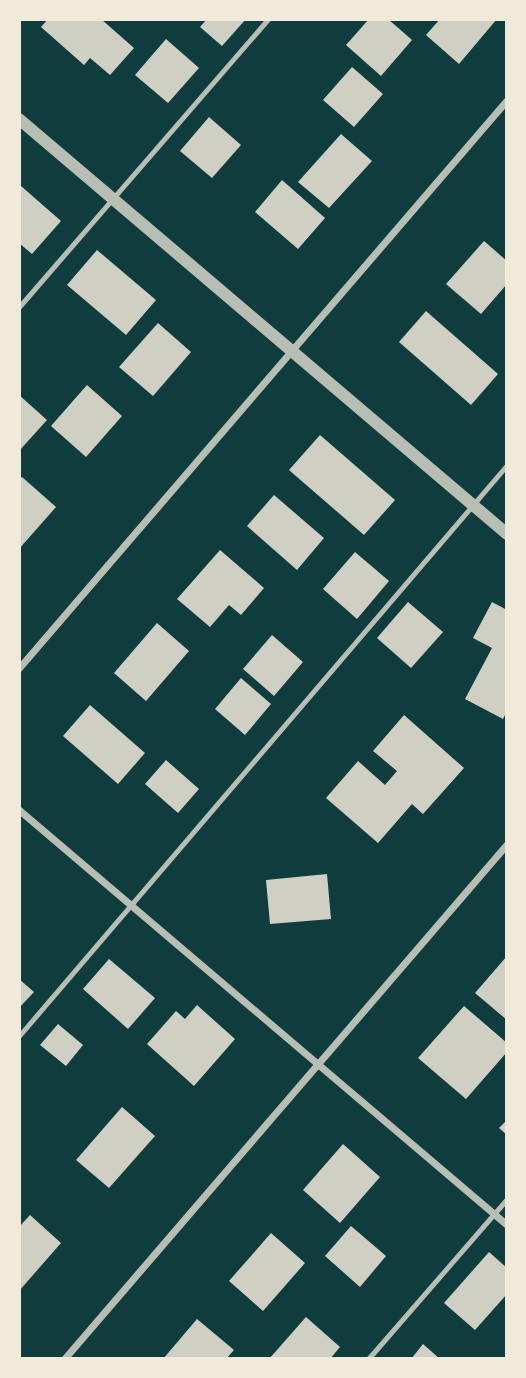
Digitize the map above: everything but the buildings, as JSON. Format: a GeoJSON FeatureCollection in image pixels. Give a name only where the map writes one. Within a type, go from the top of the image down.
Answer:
{"type":"FeatureCollection","features":[{"type":"Feature","properties":{"kind":"street"},"geometry":{"type":"LineString","coordinates":[[19,669],[507,101]]}},
{"type":"Feature","properties":{"kind":"street"},"geometry":{"type":"LineString","coordinates":[[19,120],[507,534]]}},
{"type":"Feature","properties":{"kind":"street"},"geometry":{"type":"LineString","coordinates":[[19,810],[507,1225]]}},
{"type":"Feature","properties":{"kind":"street"},"geometry":{"type":"LineString","coordinates":[[65,1359],[507,845]]}},
{"type":"Feature","properties":{"kind":"lane"},"geometry":{"type":"LineString","coordinates":[[19,308],[270,19]]}},
{"type":"Feature","properties":{"kind":"lane"},"geometry":{"type":"LineString","coordinates":[[19,1037],[507,466]]}},
{"type":"Feature","properties":{"kind":"lane"},"geometry":{"type":"LineString","coordinates":[[369,1359],[507,1200]]}}]}
